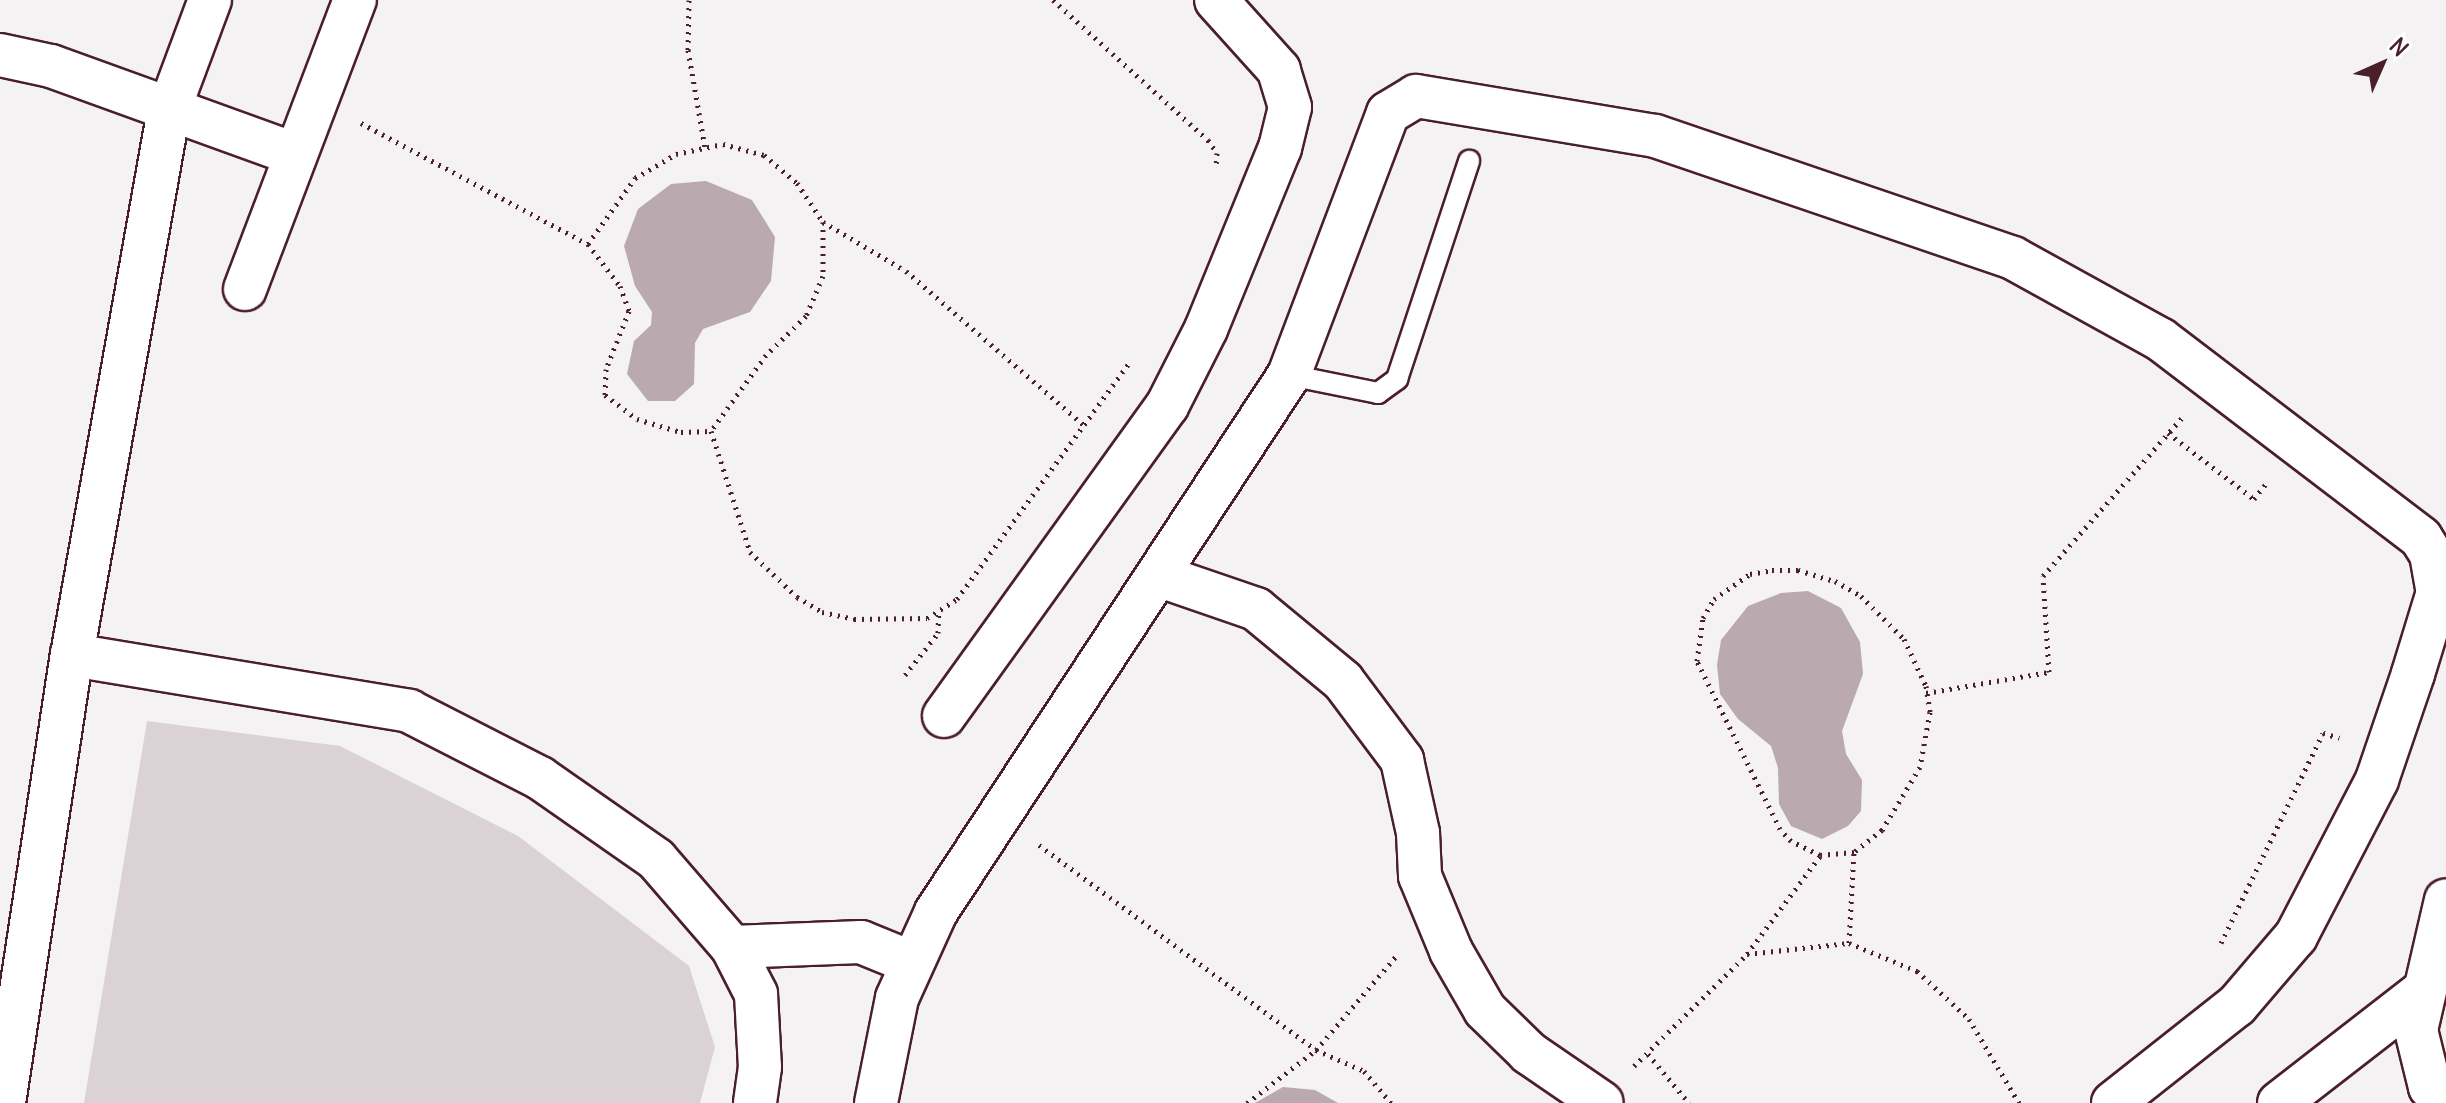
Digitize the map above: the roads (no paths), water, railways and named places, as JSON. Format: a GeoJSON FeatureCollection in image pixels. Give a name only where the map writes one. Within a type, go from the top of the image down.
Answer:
{"type":"FeatureCollection","features":[{"type":"Feature","properties":{"kind":"street"},"geometry":{"type":"LineString","coordinates":[[4,1103],[72,655],[169,110],[210,0]]}},
{"type":"Feature","properties":{"kind":"street"},"geometry":{"type":"LineString","coordinates":[[245,289],[355,0]]}},
{"type":"Feature","properties":{"kind":"street"},"geometry":{"type":"LineString","coordinates":[[944,716],[1167,406],[1206,329],[1283,139],[1290,107],[1279,70],[1216,0]]}},
{"type":"Feature","properties":{"kind":"street"},"geometry":{"type":"LineString","coordinates":[[0,55],[51,66],[294,154]]}},
{"type":"Feature","properties":{"kind":"street"},"geometry":{"type":"LineString","coordinates":[[876,1103],[894,1011],[910,962],[996,814],[1160,576],[1289,375],[1381,127],[1388,113],[1416,96],[1655,136],[1932,226],[2091,296],[2217,381],[2409,524],[2431,554],[2438,592],[2377,780],[2296,936],[2237,1005],[2113,1103]]}},
{"type":"Feature","properties":{"kind":"street"},"geometry":{"type":"LineString","coordinates":[[1160,576],[1256,609],[1343,681],[1402,760],[1418,833],[1420,876],[1434,914],[1474,990],[1500,1026],[1529,1053],[1600,1101]]}},
{"type":"Feature","properties":{"kind":"street"},"geometry":{"type":"LineString","coordinates":[[72,655],[409,711],[540,778],[656,859],[732,947],[756,994],[760,1067],[755,1103]]}},
{"type":"Feature","properties":{"kind":"street"},"geometry":{"type":"LineString","coordinates":[[2445,1103],[2430,1087],[2420,1060],[2416,1030],[2421,993],[2446,900]]}},
{"type":"Feature","properties":{"kind":"street"},"geometry":{"type":"LineString","coordinates":[[732,947],[861,942],[910,962]]}},
{"type":"Feature","properties":{"kind":"street"},"geometry":{"type":"LineString","coordinates":[[2279,1103],[2421,993]]}},
{"type":"Feature","properties":{"kind":"lane"},"geometry":{"type":"LineString","coordinates":[[1289,375],[1378,393],[1397,379],[1469,161]]}}]}
